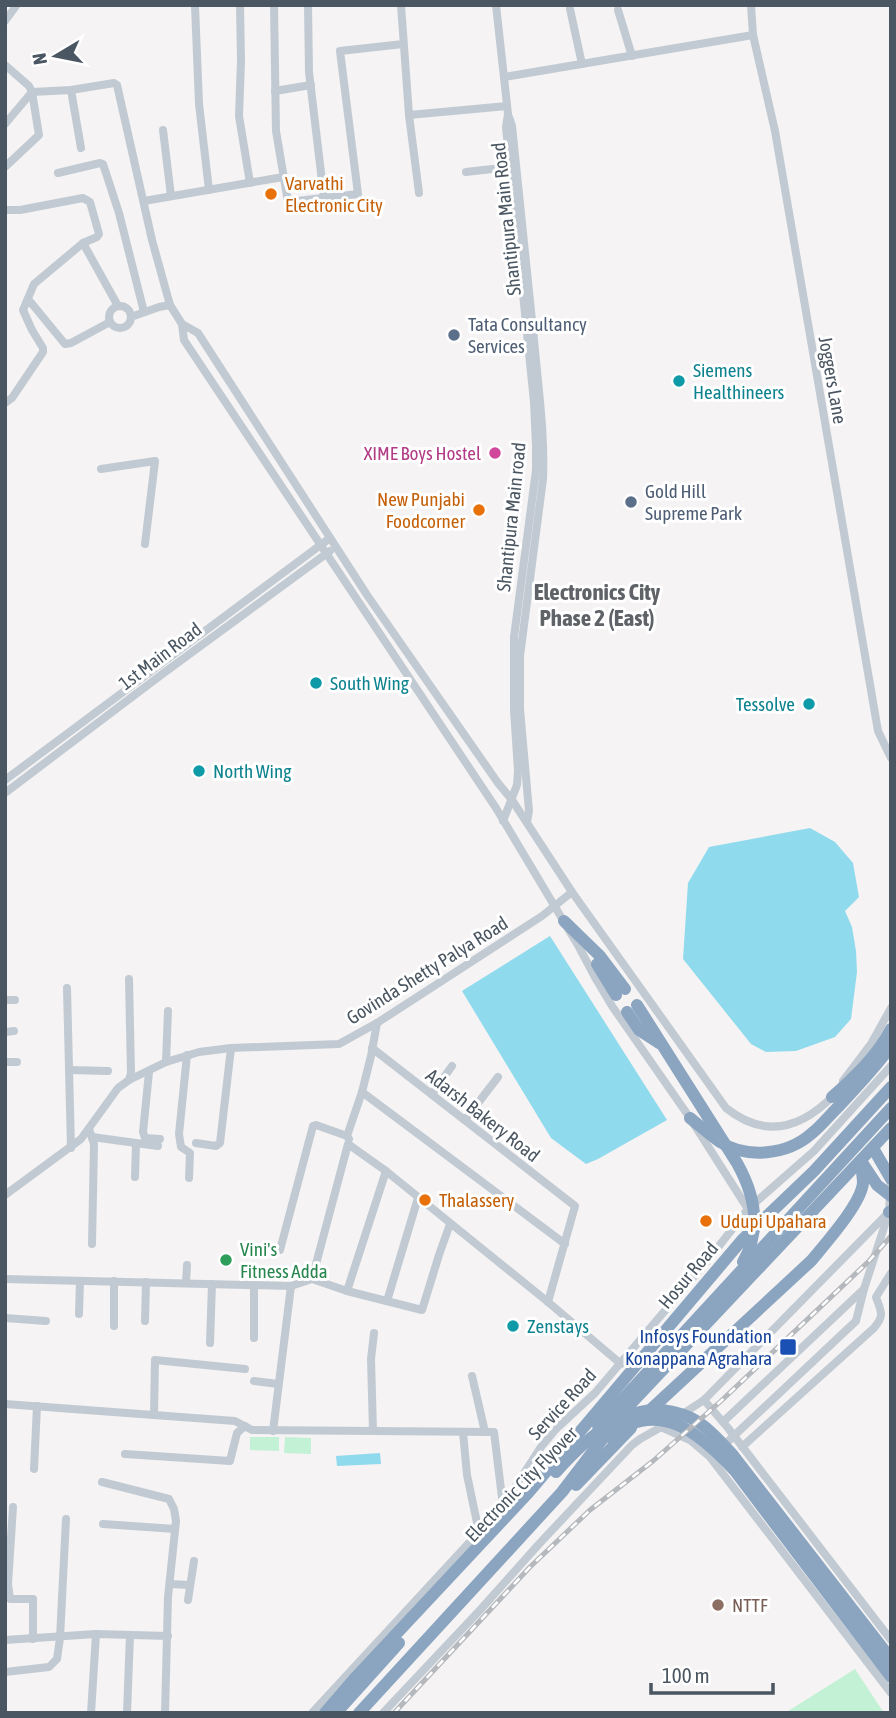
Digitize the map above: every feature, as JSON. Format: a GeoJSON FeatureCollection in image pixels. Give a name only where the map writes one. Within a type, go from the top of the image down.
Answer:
{"type":"FeatureCollection","features":[{"type":"Feature","properties":{"kind":"highway"},"geometry":{"type":"LineString","coordinates":[[564,921],[578,934],[620,992]]}},
{"type":"Feature","properties":{"kind":"highway"},"geometry":{"type":"LineString","coordinates":[[632,1008],[662,1045],[699,1103],[744,1176],[754,1205],[754,1235],[750,1251],[722,1291]]}},
{"type":"Feature","properties":{"kind":"highway"},"geometry":{"type":"LineString","coordinates":[[832,1097],[856,1076],[884,1042],[891,1029]]}},
{"type":"Feature","properties":{"kind":"highway"},"geometry":{"type":"LineString","coordinates":[[690,1118],[722,1143],[748,1152],[766,1153],[784,1149],[812,1134],[870,1074],[891,1045]]}},
{"type":"Feature","properties":{"kind":"highway","name":"Hosur Road"},"geometry":{"type":"LineString","coordinates":[[325,1713],[529,1492],[742,1240],[814,1171],[891,1087]]}},
{"type":"Feature","properties":{"kind":"highway"},"geometry":{"type":"LineString","coordinates":[[579,1447],[891,1108]]}},
{"type":"Feature","properties":{"kind":"highway"},"geometry":{"type":"LineString","coordinates":[[359,1713],[562,1492],[624,1411],[891,1128]]}},
{"type":"Feature","properties":{"kind":"highway"},"geometry":{"type":"LineString","coordinates":[[873,1148],[890,1178]]}},
{"type":"Feature","properties":{"kind":"highway"},"geometry":{"type":"LineString","coordinates":[[861,1160],[877,1185],[890,1195]]}},
{"type":"Feature","properties":{"kind":"highway"},"geometry":{"type":"LineString","coordinates":[[368,1713],[540,1522],[625,1434],[811,1261],[859,1196],[863,1183],[861,1160]]}},
{"type":"Feature","properties":{"kind":"highway","name":"Electronic City Flyover"},"geometry":{"type":"LineString","coordinates":[[336,1713],[579,1447],[613,1421],[627,1415],[650,1411],[665,1411],[691,1419],[720,1440],[891,1677]]}},
{"type":"Feature","properties":{"kind":"highway","name":"Electronic City Flyover"},"geometry":{"type":"LineString","coordinates":[[350,1713],[578,1463],[614,1433],[628,1425],[646,1420],[664,1420],[680,1425],[719,1454],[777,1519],[891,1659]]}},
{"type":"Feature","properties":{"kind":"street"},"geometry":{"type":"LineString","coordinates":[[240,5],[239,116],[250,183]]}},
{"type":"Feature","properties":{"kind":"street"},"geometry":{"type":"LineString","coordinates":[[274,5],[276,131],[288,202],[358,194],[340,51],[403,44]]}},
{"type":"Feature","properties":{"kind":"street"},"geometry":{"type":"LineString","coordinates":[[308,5],[311,85],[324,198]]}},
{"type":"Feature","properties":{"kind":"street"},"geometry":{"type":"LineString","coordinates":[[401,5],[409,115],[419,194]]}},
{"type":"Feature","properties":{"kind":"street","name":"Shantipura Main road"},"geometry":{"type":"LineString","coordinates":[[496,5],[534,402],[536,459],[514,637],[517,785],[503,821]]}},
{"type":"Feature","properties":{"kind":"street","name":"Joggers Lane"},"geometry":{"type":"LineString","coordinates":[[751,5],[752,35],[775,131],[878,731],[891,758]]}},
{"type":"Feature","properties":{"kind":"street"},"geometry":{"type":"LineString","coordinates":[[5,21],[16,6]]}},
{"type":"Feature","properties":{"kind":"street"},"geometry":{"type":"LineString","coordinates":[[195,6],[199,104],[209,190]]}},
{"type":"Feature","properties":{"kind":"street"},"geometry":{"type":"LineString","coordinates":[[570,9],[582,64]]}},
{"type":"Feature","properties":{"kind":"street"},"geometry":{"type":"LineString","coordinates":[[618,10],[632,55]]}},
{"type":"Feature","properties":{"kind":"street"},"geometry":{"type":"LineString","coordinates":[[504,77],[752,35]]}},
{"type":"Feature","properties":{"kind":"street"},"geometry":{"type":"LineString","coordinates":[[5,65],[29,86],[32,92],[40,148]]}},
{"type":"Feature","properties":{"kind":"street"},"geometry":{"type":"LineString","coordinates":[[7,119],[32,92],[71,90],[108,83],[117,85],[170,305],[182,324],[184,340],[503,821],[612,1006],[690,1118],[748,1209]]}},
{"type":"Feature","properties":{"kind":"street"},"geometry":{"type":"LineString","coordinates":[[275,91],[311,85]]}},
{"type":"Feature","properties":{"kind":"street"},"geometry":{"type":"LineString","coordinates":[[71,90],[81,148]]}},
{"type":"Feature","properties":{"kind":"street"},"geometry":{"type":"LineString","coordinates":[[409,115],[508,110]]}},
{"type":"Feature","properties":{"kind":"street","name":"Shantipura Main Road"},"geometry":{"type":"LineString","coordinates":[[508,110],[524,239],[544,458],[520,656],[520,709],[529,811],[527,822]]}},
{"type":"Feature","properties":{"kind":"street"},"geometry":{"type":"LineString","coordinates":[[163,130],[171,196]]}},
{"type":"Feature","properties":{"kind":"street"},"geometry":{"type":"LineString","coordinates":[[5,167],[38,135]]}},
{"type":"Feature","properties":{"kind":"street"},"geometry":{"type":"LineString","coordinates":[[58,173],[103,164],[119,213],[144,312]]}},
{"type":"Feature","properties":{"kind":"street"},"geometry":{"type":"LineString","coordinates":[[467,172],[510,167]]}},
{"type":"Feature","properties":{"kind":"street"},"geometry":{"type":"LineString","coordinates":[[144,201],[284,177]]}},
{"type":"Feature","properties":{"kind":"street"},"geometry":{"type":"LineString","coordinates":[[5,210],[20,210],[83,198],[90,202],[99,233],[34,284],[23,310],[43,352],[12,398],[5,402]]}},
{"type":"Feature","properties":{"kind":"street"},"geometry":{"type":"LineString","coordinates":[[83,243],[118,306]]}},
{"type":"Feature","properties":{"kind":"street"},"geometry":{"type":"LineString","coordinates":[[28,299],[65,344],[110,322]]}},
{"type":"Feature","properties":{"kind":"street"},"geometry":{"type":"LineString","coordinates":[[131,317],[170,305]]}},
{"type":"Feature","properties":{"kind":"street"},"geometry":{"type":"LineString","coordinates":[[118,306],[128,310],[131,317],[129,324],[123,328],[116,328],[110,322],[110,313],[118,306]]}},
{"type":"Feature","properties":{"kind":"street"},"geometry":{"type":"LineString","coordinates":[[182,324],[198,333],[380,614],[512,800],[572,892],[726,1108],[738,1117],[764,1127],[792,1125],[804,1119],[832,1097],[871,1044],[891,1008]]}},
{"type":"Feature","properties":{"kind":"street"},"geometry":{"type":"LineString","coordinates":[[101,469],[155,461],[145,544]]}},
{"type":"Feature","properties":{"kind":"street","name":"1st Main Road"},"geometry":{"type":"LineString","coordinates":[[5,780],[330,538]]}},
{"type":"Feature","properties":{"kind":"street","name":"1st Main Road"},"geometry":{"type":"LineString","coordinates":[[5,793],[161,674],[336,547]]}},
{"type":"Feature","properties":{"kind":"street","name":"Govinda Shetty Palya Road"},"geometry":{"type":"LineString","coordinates":[[5,1195],[91,1133],[118,1088],[129,1080],[187,1055],[231,1048],[339,1044],[377,1023],[542,916],[572,892]]}},
{"type":"Feature","properties":{"kind":"street"},"geometry":{"type":"LineString","coordinates":[[129,979],[129,1080]]}},
{"type":"Feature","properties":{"kind":"street"},"geometry":{"type":"LineString","coordinates":[[67,988],[71,1148]]}},
{"type":"Feature","properties":{"kind":"street"},"geometry":{"type":"LineString","coordinates":[[5,1000],[15,1000]]}},
{"type":"Feature","properties":{"kind":"street"},"geometry":{"type":"LineString","coordinates":[[166,1062],[168,1011]]}},
{"type":"Feature","properties":{"kind":"street"},"geometry":{"type":"LineString","coordinates":[[312,1279],[362,1092],[377,1023]]}},
{"type":"Feature","properties":{"kind":"street"},"geometry":{"type":"LineString","coordinates":[[196,1143],[216,1146],[219,1143],[231,1048]]}},
{"type":"Feature","properties":{"kind":"street","name":"Adarsh Bakery Road"},"geometry":{"type":"LineString","coordinates":[[372,1048],[575,1206],[565,1244]]}},
{"type":"Feature","properties":{"kind":"street"},"geometry":{"type":"LineString","coordinates":[[187,1055],[179,1134],[181,1147],[190,1153],[189,1178]]}},
{"type":"Feature","properties":{"kind":"street"},"geometry":{"type":"LineString","coordinates":[[5,1062],[17,1062]]}},
{"type":"Feature","properties":{"kind":"street"},"geometry":{"type":"LineString","coordinates":[[432,1094],[452,1066]]}},
{"type":"Feature","properties":{"kind":"street","name":"Service Road"},"geometry":{"type":"LineString","coordinates":[[312,1713],[503,1506],[541,1447],[556,1429],[595,1393],[708,1261],[748,1209],[814,1152],[891,1066]]}},
{"type":"Feature","properties":{"kind":"street"},"geometry":{"type":"LineString","coordinates":[[69,1070],[108,1071]]}},
{"type":"Feature","properties":{"kind":"street"},"geometry":{"type":"LineString","coordinates":[[92,1244],[94,1144],[91,1133],[136,1144],[159,1142],[145,1138],[143,1132],[149,1072]]}},
{"type":"Feature","properties":{"kind":"street"},"geometry":{"type":"LineString","coordinates":[[466,1121],[498,1077]]}},
{"type":"Feature","properties":{"kind":"street"},"geometry":{"type":"LineString","coordinates":[[362,1092],[565,1244],[548,1301]]}},
{"type":"Feature","properties":{"kind":"street"},"geometry":{"type":"LineString","coordinates":[[280,1250],[313,1126],[316,1125],[347,1140],[621,1363]]}},
{"type":"Feature","properties":{"kind":"street"},"geometry":{"type":"LineString","coordinates":[[135,1177],[136,1144]]}},
{"type":"Feature","properties":{"kind":"street"},"geometry":{"type":"LineString","coordinates":[[347,1291],[386,1171]]}},
{"type":"Feature","properties":{"kind":"street"},"geometry":{"type":"LineString","coordinates":[[710,1457],[735,1437],[856,1321],[890,1211],[890,1178]]}},
{"type":"Feature","properties":{"kind":"street"},"geometry":{"type":"LineString","coordinates":[[387,1301],[418,1198]]}},
{"type":"Feature","properties":{"kind":"street"},"geometry":{"type":"LineString","coordinates":[[383,1713],[632,1445],[704,1400],[890,1211]]}},
{"type":"Feature","properties":{"kind":"street"},"geometry":{"type":"LineString","coordinates":[[5,1279],[291,1286],[312,1279],[422,1310],[450,1224]]}},
{"type":"Feature","properties":{"kind":"street"},"geometry":{"type":"LineString","coordinates":[[186,1283],[187,1265]]}},
{"type":"Feature","properties":{"kind":"street"},"geometry":{"type":"LineString","coordinates":[[743,1447],[874,1328],[882,1315],[876,1297],[891,1273]]}},
{"type":"Feature","properties":{"kind":"street"},"geometry":{"type":"LineString","coordinates":[[79,1314],[80,1280]]}},
{"type":"Feature","properties":{"kind":"street"},"geometry":{"type":"LineString","coordinates":[[114,1281],[114,1326]]}},
{"type":"Feature","properties":{"kind":"street"},"geometry":{"type":"LineString","coordinates":[[145,1321],[146,1282]]}},
{"type":"Feature","properties":{"kind":"street"},"geometry":{"type":"LineString","coordinates":[[210,1343],[212,1283]]}},
{"type":"Feature","properties":{"kind":"street"},"geometry":{"type":"LineString","coordinates":[[254,1285],[254,1338]]}},
{"type":"Feature","properties":{"kind":"street"},"geometry":{"type":"LineString","coordinates":[[273,1431],[291,1286]]}},
{"type":"Feature","properties":{"kind":"street"},"geometry":{"type":"LineString","coordinates":[[723,1422],[864,1289]]}},
{"type":"Feature","properties":{"kind":"street"},"geometry":{"type":"LineString","coordinates":[[5,1318],[46,1321]]}},
{"type":"Feature","properties":{"kind":"street"},"geometry":{"type":"LineString","coordinates":[[373,1431],[371,1359],[374,1333]]}},
{"type":"Feature","properties":{"kind":"street"},"geometry":{"type":"LineString","coordinates":[[154,1415],[155,1360],[245,1369]]}},
{"type":"Feature","properties":{"kind":"street"},"geometry":{"type":"LineString","coordinates":[[472,1376],[485,1432]]}},
{"type":"Feature","properties":{"kind":"street"},"geometry":{"type":"LineString","coordinates":[[254,1381],[278,1384]]}},
{"type":"Feature","properties":{"kind":"street"},"geometry":{"type":"LineString","coordinates":[[704,1400],[891,1640]]}},
{"type":"Feature","properties":{"kind":"street"},"geometry":{"type":"LineString","coordinates":[[5,1404],[235,1421],[252,1430],[494,1432],[503,1506]]}},
{"type":"Feature","properties":{"kind":"street"},"geometry":{"type":"LineString","coordinates":[[34,1469],[37,1406]]}},
{"type":"Feature","properties":{"kind":"street"},"geometry":{"type":"LineString","coordinates":[[125,1454],[230,1461],[237,1433],[245,1426]]}},
{"type":"Feature","properties":{"kind":"street"},"geometry":{"type":"LineString","coordinates":[[661,1427],[690,1440],[710,1457],[891,1693]]}},
{"type":"Feature","properties":{"kind":"street"},"geometry":{"type":"LineString","coordinates":[[463,1432],[467,1475],[479,1532]]}},
{"type":"Feature","properties":{"kind":"street"},"geometry":{"type":"LineString","coordinates":[[102,1482],[169,1499],[174,1509],[176,1521],[170,1584],[165,1713]]}},
{"type":"Feature","properties":{"kind":"street"},"geometry":{"type":"LineString","coordinates":[[13,1507],[7,1584],[10,1599],[33,1599],[33,1639]]}},
{"type":"Feature","properties":{"kind":"street"},"geometry":{"type":"LineString","coordinates":[[5,1672],[49,1667],[57,1659],[66,1519]]}},
{"type":"Feature","properties":{"kind":"street"},"geometry":{"type":"LineString","coordinates":[[103,1524],[175,1529]]}},
{"type":"Feature","properties":{"kind":"street"},"geometry":{"type":"LineString","coordinates":[[188,1600],[194,1562]]}},
{"type":"Feature","properties":{"kind":"street"},"geometry":{"type":"LineString","coordinates":[[170,1584],[190,1585]]}},
{"type":"Feature","properties":{"kind":"street"},"geometry":{"type":"LineString","coordinates":[[91,1713],[96,1634]]}},
{"type":"Feature","properties":{"kind":"street"},"geometry":{"type":"LineString","coordinates":[[5,1640],[96,1634],[168,1636]]}},
{"type":"Feature","properties":{"kind":"street"},"geometry":{"type":"LineString","coordinates":[[127,1713],[130,1635]]}},
{"type":"Feature","properties":{"kind":"green space"},"geometry":{"type":"Polygon","coordinates":[[[250,1437],[279,1437],[279,1451],[250,1450],[250,1437]]]}},
{"type":"Feature","properties":{"kind":"green space"},"geometry":{"type":"Polygon","coordinates":[[[285,1437],[311,1438],[311,1454],[284,1453],[285,1437]]]}},
{"type":"Feature","properties":{"kind":"green space"},"geometry":{"type":"Polygon","coordinates":[[[855,1669],[884,1713],[785,1713],[855,1669]]]}},
{"type":"Feature","properties":{"kind":"water"},"geometry":{"type":"Polygon","coordinates":[[[810,828],[835,842],[853,863],[859,897],[845,911],[852,927],[856,951],[857,972],[851,1019],[835,1037],[796,1051],[766,1052],[751,1044],[683,959],[688,883],[709,847],[810,828]]]}},
{"type":"Feature","properties":{"kind":"water"},"geometry":{"type":"Polygon","coordinates":[[[550,936],[667,1120],[586,1164],[551,1138],[462,991],[550,936]]]}},
{"type":"Feature","properties":{"kind":"water"},"geometry":{"type":"Polygon","coordinates":[[[380,1453],[381,1464],[337,1466],[336,1456],[380,1453]]]}},
{"type":"Feature","properties":{"kind":"railway"},"geometry":{"type":"LineString","coordinates":[[394,1713],[530,1567],[590,1510],[653,1461],[721,1401],[869,1261],[891,1236]]}},
{"type":"Feature","properties":{"kind":"place","name":"Varvathi Electronic City"},"geometry":{"type":"Point","coordinates":[271,194]}},
{"type":"Feature","properties":{"kind":"place","name":"Tata Consultancy Services"},"geometry":{"type":"Point","coordinates":[454,335]}},
{"type":"Feature","properties":{"kind":"place","name":"Siemens Healthineers"},"geometry":{"type":"Point","coordinates":[679,381]}},
{"type":"Feature","properties":{"kind":"place","name":"XIME Boys Hostel"},"geometry":{"type":"Point","coordinates":[495,453]}},
{"type":"Feature","properties":{"kind":"place","name":"Gold Hill Supreme Park"},"geometry":{"type":"Point","coordinates":[631,502]}},
{"type":"Feature","properties":{"kind":"place","name":"New Punjabi Foodcorner"},"geometry":{"type":"Point","coordinates":[479,510]}},
{"type":"Feature","properties":{"kind":"place","name":"South Wing"},"geometry":{"type":"Point","coordinates":[316,683]}},
{"type":"Feature","properties":{"kind":"place","name":"Tessolve"},"geometry":{"type":"Point","coordinates":[809,704]}},
{"type":"Feature","properties":{"kind":"place","name":"North Wing"},"geometry":{"type":"Point","coordinates":[199,771]}},
{"type":"Feature","properties":{"kind":"place","name":"Thalassery"},"geometry":{"type":"Point","coordinates":[425,1200]}},
{"type":"Feature","properties":{"kind":"place","name":"Udupi Upahara"},"geometry":{"type":"Point","coordinates":[706,1221]}},
{"type":"Feature","properties":{"kind":"place","name":"Vini's Fitness Adda"},"geometry":{"type":"Point","coordinates":[226,1260]}},
{"type":"Feature","properties":{"kind":"place","name":"Zenstays"},"geometry":{"type":"Point","coordinates":[513,1326]}},
{"type":"Feature","properties":{"kind":"place","name":"Infosys Foundation Konappana Agrahara"},"geometry":{"type":"Point","coordinates":[788,1347]}},
{"type":"Feature","properties":{"kind":"place","name":"NTTF"},"geometry":{"type":"Point","coordinates":[718,1605]}},
{"type":"Feature","properties":{"kind":"district","name":"Electronics City Phase 2 (East)"},"geometry":{"type":"Point","coordinates":[597,605]}}]}
